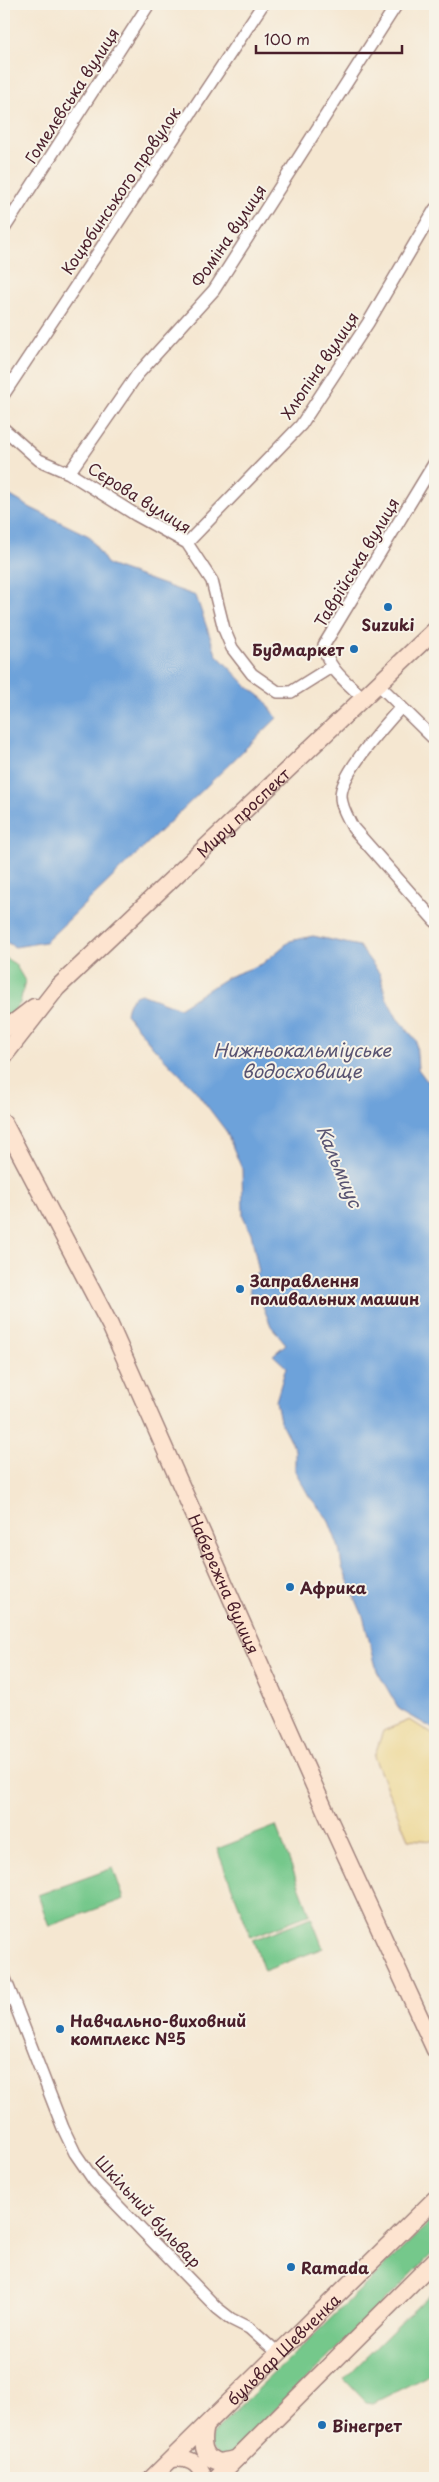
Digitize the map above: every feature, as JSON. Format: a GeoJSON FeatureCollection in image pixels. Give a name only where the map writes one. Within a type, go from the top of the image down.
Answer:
{"type":"FeatureCollection","features":[{"type":"Feature","properties":{"kind":"main road","name":"Миру проспект"},"geometry":{"type":"LineString","coordinates":[[4,1030],[55,991],[435,630]]}},
{"type":"Feature","properties":{"kind":"main road","name":"Миру проспект"},"geometry":{"type":"LineString","coordinates":[[5,1057],[55,991]]}},
{"type":"Feature","properties":{"kind":"main road","name":"Набережна вулиця"},"geometry":{"type":"LineString","coordinates":[[6,1124],[110,1325],[325,1809],[433,2046],[435,2058]]}},
{"type":"Feature","properties":{"kind":"main road","name":"бульвар Шевченка"},"geometry":{"type":"LineString","coordinates":[[152,2478],[431,2204],[435,2192]]}},
{"type":"Feature","properties":{"kind":"main road"},"geometry":{"type":"LineString","coordinates":[[217,2478],[435,2260]]}},
{"type":"Feature","properties":{"kind":"main road"},"geometry":{"type":"LineString","coordinates":[[378,2316],[394,2309],[435,2270]]}},
{"type":"Feature","properties":{"kind":"main road"},"geometry":{"type":"LineString","coordinates":[[205,2426],[203,2446],[208,2456],[219,2462],[230,2462],[236,2459]]}},
{"type":"Feature","properties":{"kind":"main road"},"geometry":{"type":"LineString","coordinates":[[172,2459],[181,2458],[193,2462],[198,2466],[204,2478]]}},
{"type":"Feature","properties":{"kind":"street","name":"Гомелєвська вулиця"},"geometry":{"type":"LineString","coordinates":[[4,229],[149,4]]}},
{"type":"Feature","properties":{"kind":"street","name":"Коцюбинського провулок"},"geometry":{"type":"LineString","coordinates":[[4,394],[263,4]]}},
{"type":"Feature","properties":{"kind":"street","name":"Фоміна вулиця"},"geometry":{"type":"LineString","coordinates":[[69,472],[137,375],[214,290],[397,4]]}},
{"type":"Feature","properties":{"kind":"street","name":"Хлюпіна вулиця"},"geometry":{"type":"LineString","coordinates":[[187,543],[301,425],[368,323],[435,209]]}},
{"type":"Feature","properties":{"kind":"street","name":"Сєрова вулиця"},"geometry":{"type":"LineString","coordinates":[[4,429],[39,460],[69,472],[136,516],[187,543],[212,581],[224,629],[232,648],[252,674],[278,692],[291,692],[331,667]]}},
{"type":"Feature","properties":{"kind":"street","name":"Таврійська вулиця"},"geometry":{"type":"LineString","coordinates":[[331,667],[326,658],[324,645],[435,462]]}},
{"type":"Feature","properties":{"kind":"street"},"geometry":{"type":"LineString","coordinates":[[331,667],[364,698]]}},
{"type":"Feature","properties":{"kind":"street"},"geometry":{"type":"LineString","coordinates":[[378,684],[435,740]]}},
{"type":"Feature","properties":{"kind":"street"},"geometry":{"type":"LineString","coordinates":[[401,707],[356,762],[341,795],[344,812],[353,828],[435,922]]}},
{"type":"Feature","properties":{"kind":"street","name":"Шкільний бульвар"},"geometry":{"type":"LineString","coordinates":[[4,1976],[64,2128],[83,2166],[95,2182],[217,2308],[231,2319],[249,2328],[278,2354]]}},
{"type":"Feature","properties":{"kind":"green space"},"geometry":{"type":"Polygon","coordinates":[[[4,957],[15,964],[25,981],[20,1003],[4,1025],[4,957]]]}},
{"type":"Feature","properties":{"kind":"green space"},"geometry":{"type":"Polygon","coordinates":[[[276,1826],[310,1914],[251,1937],[217,1849],[276,1826]]]}},
{"type":"Feature","properties":{"kind":"green space"},"geometry":{"type":"Polygon","coordinates":[[[113,1868],[124,1899],[49,1926],[38,1895],[113,1868]]]}},
{"type":"Feature","properties":{"kind":"green space"},"geometry":{"type":"Polygon","coordinates":[[[311,1917],[323,1948],[264,1971],[253,1940],[311,1917]]]}},
{"type":"Feature","properties":{"kind":"green space"},"geometry":{"type":"Polygon","coordinates":[[[435,2217],[435,2251],[231,2454],[218,2456],[209,2446],[212,2434],[435,2217]]]}},
{"type":"Feature","properties":{"kind":"green space"},"geometry":{"type":"Polygon","coordinates":[[[435,2289],[435,2372],[373,2403],[366,2402],[344,2379],[435,2289]]]}},
{"type":"Feature","properties":{"kind":"sand"},"geometry":{"type":"Polygon","coordinates":[[[410,1720],[435,1736],[435,1841],[408,1839],[374,1757],[383,1731],[410,1720]]]}},
{"type":"Feature","properties":{"kind":"water"},"geometry":{"type":"Polygon","coordinates":[[[4,492],[31,508],[89,536],[108,565],[196,596],[216,654],[247,686],[265,700],[277,718],[45,942],[15,947],[4,941],[4,492]]]}},
{"type":"Feature","properties":{"kind":"water","name":"Нижньокальміуське водосховище"},"geometry":{"type":"Polygon","coordinates":[[[313,936],[359,946],[380,974],[386,997],[397,1018],[416,1040],[418,1069],[435,1092],[435,1730],[399,1709],[377,1671],[363,1616],[342,1567],[339,1548],[328,1519],[309,1496],[295,1471],[295,1450],[280,1421],[276,1401],[286,1367],[273,1355],[286,1344],[271,1326],[260,1299],[250,1295],[249,1277],[259,1272],[251,1233],[243,1216],[242,1169],[226,1131],[195,1090],[154,1048],[126,1014],[130,1001],[141,994],[179,1008],[228,977],[262,964],[290,941],[313,936]]]}},
{"type":"Feature","properties":{"kind":"place","name":"Suzuki"},"geometry":{"type":"Point","coordinates":[388,607]}},
{"type":"Feature","properties":{"kind":"place","name":"Будмаркет"},"geometry":{"type":"Point","coordinates":[354,649]}},
{"type":"Feature","properties":{"kind":"place","name":"Заправлення поливальних машин"},"geometry":{"type":"Point","coordinates":[240,1289]}},
{"type":"Feature","properties":{"kind":"place","name":"Африка"},"geometry":{"type":"Point","coordinates":[290,1587]}},
{"type":"Feature","properties":{"kind":"place","name":"Навчально-виховний комплекс №5"},"geometry":{"type":"Point","coordinates":[60,2029]}},
{"type":"Feature","properties":{"kind":"place","name":"Ramada"},"geometry":{"type":"Point","coordinates":[291,2267]}},
{"type":"Feature","properties":{"kind":"place","name":"Вінегрет"},"geometry":{"type":"Point","coordinates":[322,2425]}},
{"type":"Feature","properties":{"kind":"water label","name":"Кальмиус"},"geometry":{"type":"Point","coordinates":[340,1166]}}]}
